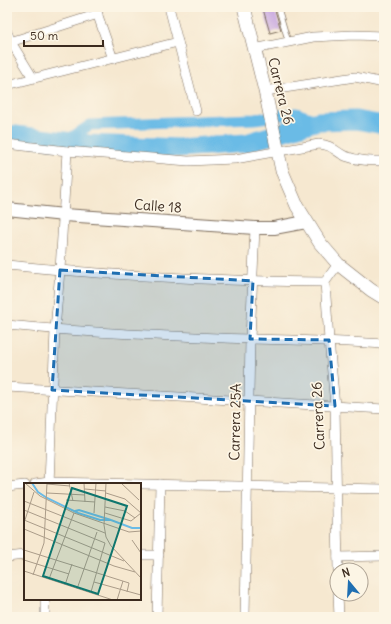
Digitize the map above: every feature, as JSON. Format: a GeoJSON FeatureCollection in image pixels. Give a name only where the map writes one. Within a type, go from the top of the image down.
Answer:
{"type":"FeatureCollection","features":[{"type":"Feature","properties":{"kind":"main road","name":"Carrera 26"},"geometry":{"type":"LineString","coordinates":[[244,7],[265,91],[282,171],[288,187],[306,222],[320,243],[338,264],[371,290],[384,298]]}},
{"type":"Feature","properties":{"kind":"street"},"geometry":{"type":"LineString","coordinates":[[169,7],[196,111]]}},
{"type":"Feature","properties":{"kind":"street"},"geometry":{"type":"LineString","coordinates":[[8,41],[97,11],[113,59]]}},
{"type":"Feature","properties":{"kind":"street"},"geometry":{"type":"LineString","coordinates":[[7,32],[8,41],[33,78]]}},
{"type":"Feature","properties":{"kind":"street"},"geometry":{"type":"LineString","coordinates":[[254,49],[313,37],[353,35],[384,36]]}},
{"type":"Feature","properties":{"kind":"street"},"geometry":{"type":"LineString","coordinates":[[7,85],[178,42]]}},
{"type":"Feature","properties":{"kind":"street"},"geometry":{"type":"LineString","coordinates":[[265,91],[355,77],[384,83]]}},
{"type":"Feature","properties":{"kind":"street"},"geometry":{"type":"LineString","coordinates":[[7,144],[67,151],[188,160],[235,159],[277,146],[319,144],[328,145],[344,155],[356,160],[384,161]]}},
{"type":"Feature","properties":{"kind":"street"},"geometry":{"type":"LineString","coordinates":[[49,483],[55,330],[64,215],[67,151]]}},
{"type":"Feature","properties":{"kind":"street","name":"Calle 18"},"geometry":{"type":"LineString","coordinates":[[7,209],[64,215],[255,228],[274,228],[306,222]]}},
{"type":"Feature","properties":{"kind":"street","name":"Carrera 25A"},"geometry":{"type":"LineString","coordinates":[[245,617],[250,339],[255,228]]}},
{"type":"Feature","properties":{"kind":"street"},"geometry":{"type":"LineString","coordinates":[[7,265],[60,270],[253,281],[325,282],[338,264]]}},
{"type":"Feature","properties":{"kind":"street","name":"Carrera 26"},"geometry":{"type":"LineString","coordinates":[[325,282],[328,340],[335,406],[338,562]]}},
{"type":"Feature","properties":{"kind":"street"},"geometry":{"type":"LineString","coordinates":[[7,325],[55,330],[250,339],[328,340],[384,344]]}},
{"type":"Feature","properties":{"kind":"street"},"geometry":{"type":"LineString","coordinates":[[7,387],[384,409]]}},
{"type":"Feature","properties":{"kind":"street"},"geometry":{"type":"LineString","coordinates":[[141,484],[384,489]]}},
{"type":"Feature","properties":{"kind":"street"},"geometry":{"type":"LineString","coordinates":[[157,617],[160,484]]}},
{"type":"Feature","properties":{"kind":"street"},"geometry":{"type":"LineString","coordinates":[[7,487],[24,485]]}},
{"type":"Feature","properties":{"kind":"street"},"geometry":{"type":"LineString","coordinates":[[7,558],[24,555]]}},
{"type":"Feature","properties":{"kind":"street"},"geometry":{"type":"LineString","coordinates":[[141,555],[159,555]]}},
{"type":"Feature","properties":{"kind":"street"},"geometry":{"type":"LineString","coordinates":[[338,557],[384,556]]}},
{"type":"Feature","properties":{"kind":"street"},"geometry":{"type":"LineString","coordinates":[[45,600],[45,617]]}},
{"type":"Feature","properties":{"kind":"street"},"geometry":{"type":"LineString","coordinates":[[338,602],[338,617]]}},
{"type":"Feature","properties":{"kind":"lane"},"geometry":{"type":"LineString","coordinates":[[278,7],[288,41]]}},
{"type":"Feature","properties":{"kind":"highlighted area"},"geometry":{"type":"Polygon","coordinates":[[[60,270],[253,281],[250,339],[329,340],[335,406],[52,390],[60,270]]]}},
{"type":"Feature","properties":{"kind":"building"},"geometry":{"type":"Polygon","coordinates":[[[274,7],[281,30],[270,33],[263,9],[274,7]]]}},
{"type":"Feature","properties":{"kind":"waterway"},"geometry":{"type":"LineString","coordinates":[[66,141],[90,125],[255,119],[296,113],[318,121]]}},
{"type":"Feature","properties":{"kind":"waterway"},"geometry":{"type":"LineString","coordinates":[[7,134],[89,144],[178,148],[246,143],[318,121],[356,120],[384,125]]}}]}
